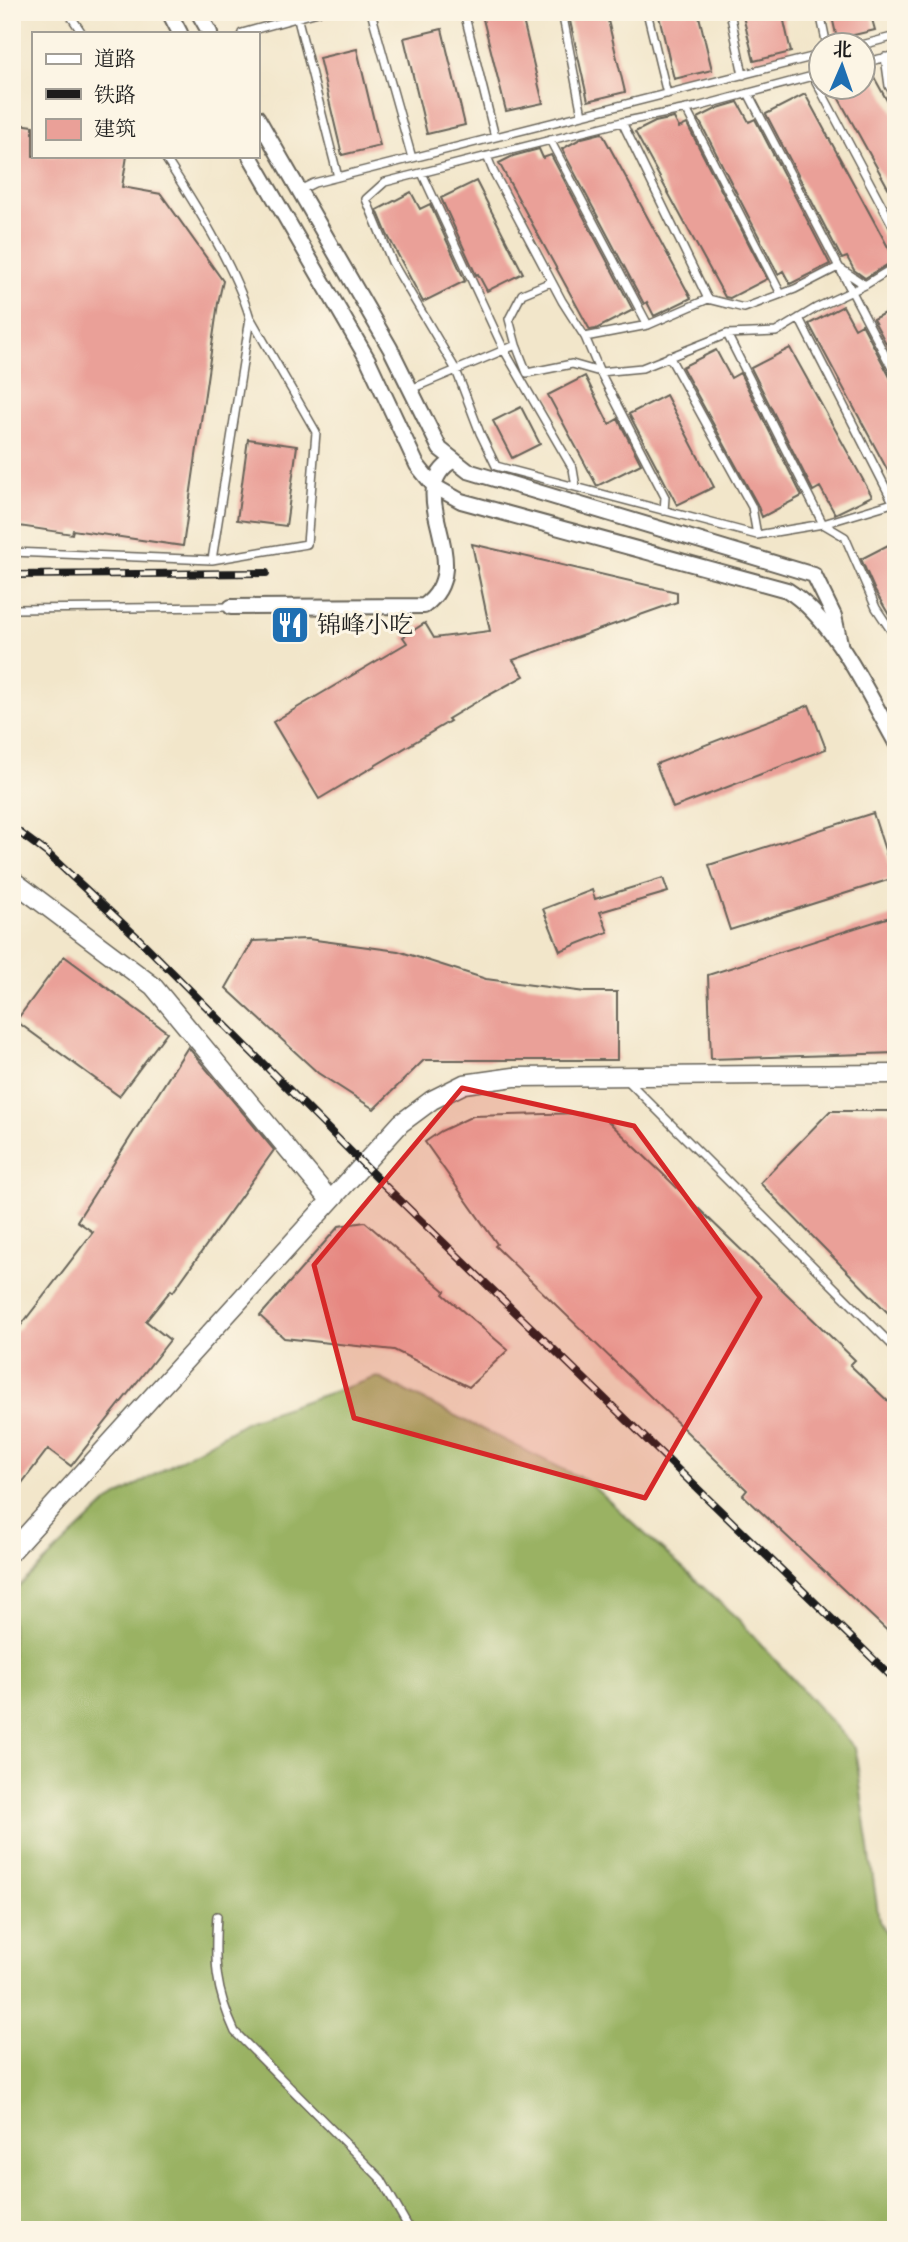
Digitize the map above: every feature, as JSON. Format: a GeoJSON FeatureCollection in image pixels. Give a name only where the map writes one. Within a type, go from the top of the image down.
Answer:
{"type":"FeatureCollection","features":[{"type":"Feature","properties":{"kind":"street"},"geometry":{"type":"LineString","coordinates":[[169,12],[179,32]]}},
{"type":"Feature","properties":{"kind":"street"},"geometry":{"type":"LineString","coordinates":[[198,12],[208,32]]}},
{"type":"Feature","properties":{"kind":"street"},"geometry":{"type":"LineString","coordinates":[[259,120],[390,348],[440,449],[468,471],[814,575],[834,616],[841,648]]}},
{"type":"Feature","properties":{"kind":"street"},"geometry":{"type":"LineString","coordinates":[[232,607],[424,606],[441,588],[445,568],[445,554],[433,503],[368,360],[251,158]]}},
{"type":"Feature","properties":{"kind":"street"},"geometry":{"type":"LineString","coordinates":[[433,503],[434,486],[442,467],[454,460]]}},
{"type":"Feature","properties":{"kind":"street"},"geometry":{"type":"LineString","coordinates":[[417,465],[434,486],[461,501],[787,590],[802,599],[841,648],[896,743]]}},
{"type":"Feature","properties":{"kind":"street"},"geometry":{"type":"LineString","coordinates":[[12,880],[153,986],[330,1200]]}},
{"type":"Feature","properties":{"kind":"street"},"geometry":{"type":"LineString","coordinates":[[12,1551],[401,1123],[432,1100],[464,1084],[514,1077],[896,1074]]}},
{"type":"Feature","properties":{"kind":"lane"},"geometry":{"type":"LineString","coordinates":[[68,12],[81,32]]}},
{"type":"Feature","properties":{"kind":"lane"},"geometry":{"type":"LineString","coordinates":[[245,32],[297,15],[318,12]]}},
{"type":"Feature","properties":{"kind":"lane"},"geometry":{"type":"LineString","coordinates":[[371,12],[412,158]]}},
{"type":"Feature","properties":{"kind":"lane"},"geometry":{"type":"LineString","coordinates":[[464,12],[495,137]]}},
{"type":"Feature","properties":{"kind":"lane"},"geometry":{"type":"LineString","coordinates":[[562,12],[582,115]]}},
{"type":"Feature","properties":{"kind":"lane"},"geometry":{"type":"LineString","coordinates":[[647,12],[667,94]]}},
{"type":"Feature","properties":{"kind":"lane"},"geometry":{"type":"LineString","coordinates":[[730,12],[743,75]]}},
{"type":"Feature","properties":{"kind":"lane"},"geometry":{"type":"LineString","coordinates":[[820,12],[824,32]]}},
{"type":"Feature","properties":{"kind":"lane"},"geometry":{"type":"LineString","coordinates":[[297,15],[338,177]]}},
{"type":"Feature","properties":{"kind":"lane"},"geometry":{"type":"LineString","coordinates":[[876,41],[896,36]]}},
{"type":"Feature","properties":{"kind":"lane"},"geometry":{"type":"LineString","coordinates":[[876,59],[896,55]]}},
{"type":"Feature","properties":{"kind":"lane"},"geometry":{"type":"LineString","coordinates":[[885,57],[889,86],[896,97]]}},
{"type":"Feature","properties":{"kind":"lane"},"geometry":{"type":"LineString","coordinates":[[299,190],[314,183],[806,59]]}},
{"type":"Feature","properties":{"kind":"lane"},"geometry":{"type":"LineString","coordinates":[[799,318],[895,503],[823,524],[757,536],[496,466],[456,370],[392,262],[366,199],[385,182],[806,78]]}},
{"type":"Feature","properties":{"kind":"lane"},"geometry":{"type":"LineString","coordinates":[[748,93],[896,376]]}},
{"type":"Feature","properties":{"kind":"lane"},"geometry":{"type":"LineString","coordinates":[[830,102],[896,233]]}},
{"type":"Feature","properties":{"kind":"lane"},"geometry":{"type":"LineString","coordinates":[[686,109],[781,294]]}},
{"type":"Feature","properties":{"kind":"lane"},"geometry":{"type":"LineString","coordinates":[[622,122],[708,299]]}},
{"type":"Feature","properties":{"kind":"lane"},"geometry":{"type":"LineString","coordinates":[[550,140],[648,325]]}},
{"type":"Feature","properties":{"kind":"lane"},"geometry":{"type":"LineString","coordinates":[[487,156],[551,282],[585,337],[600,372],[665,497],[664,510]]}},
{"type":"Feature","properties":{"kind":"lane"},"geometry":{"type":"LineString","coordinates":[[12,552],[212,560],[307,544],[316,432],[250,318],[242,293],[185,188],[165,158]]}},
{"type":"Feature","properties":{"kind":"lane"},"geometry":{"type":"LineString","coordinates":[[422,173],[503,350],[573,469],[576,487]]}},
{"type":"Feature","properties":{"kind":"lane"},"geometry":{"type":"LineString","coordinates":[[551,282],[522,294],[509,319],[527,373],[572,364],[600,372],[642,368],[727,334],[776,332],[896,266]]}},
{"type":"Feature","properties":{"kind":"lane"},"geometry":{"type":"LineString","coordinates":[[838,267],[864,285]]}},
{"type":"Feature","properties":{"kind":"lane"},"geometry":{"type":"LineString","coordinates":[[585,337],[648,325],[708,299],[744,309],[838,267]]}},
{"type":"Feature","properties":{"kind":"lane"},"geometry":{"type":"LineString","coordinates":[[212,560],[250,318]]}},
{"type":"Feature","properties":{"kind":"lane"},"geometry":{"type":"LineString","coordinates":[[727,334],[823,524],[845,537],[876,608],[896,638]]}},
{"type":"Feature","properties":{"kind":"lane"},"geometry":{"type":"LineString","coordinates":[[410,389],[516,345]]}},
{"type":"Feature","properties":{"kind":"lane"},"geometry":{"type":"LineString","coordinates":[[669,356],[752,508],[757,536]]}},
{"type":"Feature","properties":{"kind":"lane"},"geometry":{"type":"LineString","coordinates":[[12,609],[232,607]]}},
{"type":"Feature","properties":{"kind":"lane"},"geometry":{"type":"LineString","coordinates":[[623,1076],[896,1349]]}},
{"type":"Feature","properties":{"kind":"lane"},"geometry":{"type":"LineString","coordinates":[[217,1916],[214,1958],[222,2004],[235,2032],[382,2179],[410,2230]]}},
{"type":"Feature","properties":{"kind":"highlighted area"},"geometry":{"type":"Polygon","coordinates":[[[462,1088],[634,1126],[760,1297],[645,1498],[354,1418],[314,1265],[462,1088]]]}},
{"type":"Feature","properties":{"kind":"green space"},"geometry":{"type":"Polygon","coordinates":[[[377,1377],[587,1481],[739,1620],[855,1748],[879,1921],[896,1949],[896,2230],[12,2230],[12,1593],[109,1501],[249,1420],[377,1377]]]}},
{"type":"Feature","properties":{"kind":"building"},"geometry":{"type":"Polygon","coordinates":[[[493,12],[521,12],[543,103],[506,111],[482,15],[493,12]]]}},
{"type":"Feature","properties":{"kind":"building"},"geometry":{"type":"Polygon","coordinates":[[[568,12],[606,12],[625,92],[588,101],[568,12]]]}},
{"type":"Feature","properties":{"kind":"building"},"geometry":{"type":"Polygon","coordinates":[[[658,12],[698,12],[712,70],[674,79],[658,12]]]}},
{"type":"Feature","properties":{"kind":"building"},"geometry":{"type":"Polygon","coordinates":[[[742,12],[782,12],[791,52],[754,61],[742,12]]]}},
{"type":"Feature","properties":{"kind":"building"},"geometry":{"type":"Polygon","coordinates":[[[831,12],[870,12],[875,30],[835,32],[831,12]]]}},
{"type":"Feature","properties":{"kind":"building"},"geometry":{"type":"Polygon","coordinates":[[[442,29],[465,125],[427,134],[404,38],[442,29]]]}},
{"type":"Feature","properties":{"kind":"building"},"geometry":{"type":"Polygon","coordinates":[[[357,49],[380,146],[342,155],[319,58],[357,49]]]}},
{"type":"Feature","properties":{"kind":"building"},"geometry":{"type":"Polygon","coordinates":[[[876,81],[896,117],[896,202],[841,102],[876,102],[876,81]]]}},
{"type":"Feature","properties":{"kind":"building"},"geometry":{"type":"Polygon","coordinates":[[[805,94],[806,102],[809,102],[895,260],[865,278],[854,270],[847,257],[842,259],[766,114],[805,94]]]}},
{"type":"Feature","properties":{"kind":"building"},"geometry":{"type":"Polygon","coordinates":[[[738,102],[749,122],[755,119],[830,264],[790,284],[783,271],[778,274],[698,118],[738,102]]]}},
{"type":"Feature","properties":{"kind":"building"},"geometry":{"type":"Polygon","coordinates":[[[674,118],[679,128],[687,124],[767,279],[730,298],[725,297],[635,132],[655,122],[674,118]]]}},
{"type":"Feature","properties":{"kind":"building"},"geometry":{"type":"Polygon","coordinates":[[[18,124],[32,126],[32,158],[127,158],[122,187],[161,194],[223,281],[183,546],[73,530],[72,534],[12,525],[12,167],[18,124]]]}},
{"type":"Feature","properties":{"kind":"building"},"geometry":{"type":"Polygon","coordinates":[[[602,133],[691,298],[654,316],[647,302],[644,304],[562,149],[582,138],[602,133]]]}},
{"type":"Feature","properties":{"kind":"building"},"geometry":{"type":"Polygon","coordinates":[[[539,149],[543,158],[551,155],[633,310],[596,329],[590,330],[499,163],[539,149]]]}},
{"type":"Feature","properties":{"kind":"building"},"geometry":{"type":"Polygon","coordinates":[[[476,181],[523,273],[487,291],[478,274],[476,275],[441,198],[476,181]]]}},
{"type":"Feature","properties":{"kind":"building"},"geometry":{"type":"Polygon","coordinates":[[[411,192],[420,209],[430,204],[465,281],[423,302],[377,210],[411,192]]]}},
{"type":"Feature","properties":{"kind":"building"},"geometry":{"type":"Polygon","coordinates":[[[843,306],[855,328],[862,324],[891,379],[896,382],[896,486],[809,324],[843,306]]]}},
{"type":"Feature","properties":{"kind":"building"},"geometry":{"type":"Polygon","coordinates":[[[896,307],[896,362],[873,319],[896,307]]]}},
{"type":"Feature","properties":{"kind":"building"},"geometry":{"type":"Polygon","coordinates":[[[790,348],[872,496],[835,514],[820,487],[813,491],[751,368],[790,348]]]}},
{"type":"Feature","properties":{"kind":"building"},"geometry":{"type":"Polygon","coordinates":[[[716,350],[731,378],[740,373],[802,496],[762,517],[682,367],[716,350]]]}},
{"type":"Feature","properties":{"kind":"building"},"geometry":{"type":"Polygon","coordinates":[[[585,376],[609,424],[618,419],[641,464],[597,486],[548,395],[585,376]]]}},
{"type":"Feature","properties":{"kind":"building"},"geometry":{"type":"Polygon","coordinates":[[[666,395],[714,487],[677,505],[629,414],[666,395]]]}},
{"type":"Feature","properties":{"kind":"building"},"geometry":{"type":"Polygon","coordinates":[[[521,407],[540,444],[512,458],[493,421],[521,407]]]}},
{"type":"Feature","properties":{"kind":"building"},"geometry":{"type":"Polygon","coordinates":[[[248,439],[297,446],[286,526],[237,520],[248,439]]]}},
{"type":"Feature","properties":{"kind":"building"},"geometry":{"type":"Polygon","coordinates":[[[896,541],[896,627],[875,591],[861,559],[896,541]]]}},
{"type":"Feature","properties":{"kind":"building"},"geometry":{"type":"Polygon","coordinates":[[[472,544],[677,592],[677,602],[513,660],[524,676],[448,719],[450,721],[319,799],[273,722],[407,643],[403,637],[425,623],[434,638],[490,631],[472,544]]]}},
{"type":"Feature","properties":{"kind":"building"},"geometry":{"type":"Polygon","coordinates":[[[809,705],[826,749],[673,808],[656,764],[809,705]]]}},
{"type":"Feature","properties":{"kind":"building"},"geometry":{"type":"Polygon","coordinates":[[[873,813],[894,878],[730,930],[709,865],[873,813]]]}},
{"type":"Feature","properties":{"kind":"building"},"geometry":{"type":"Polygon","coordinates":[[[663,878],[668,892],[600,912],[608,932],[560,951],[543,909],[592,890],[595,899],[663,878]]]}},
{"type":"Feature","properties":{"kind":"building"},"geometry":{"type":"Polygon","coordinates":[[[896,915],[896,1053],[711,1059],[708,975],[896,915]]]}},
{"type":"Feature","properties":{"kind":"building"},"geometry":{"type":"Polygon","coordinates":[[[308,939],[398,951],[486,979],[585,992],[617,992],[617,1060],[424,1060],[374,1109],[318,1073],[226,988],[253,941],[308,939]]]}},
{"type":"Feature","properties":{"kind":"building"},"geometry":{"type":"Polygon","coordinates":[[[64,956],[167,1032],[119,1096],[16,1021],[64,956]]]}},
{"type":"Feature","properties":{"kind":"building"},"geometry":{"type":"Polygon","coordinates":[[[188,1047],[274,1150],[173,1292],[171,1290],[146,1321],[170,1340],[71,1466],[48,1449],[12,1496],[12,1337],[93,1232],[77,1221],[188,1047]]]}},
{"type":"Feature","properties":{"kind":"building"},"geometry":{"type":"Polygon","coordinates":[[[830,1111],[896,1111],[896,1321],[760,1183],[830,1111]]]}},
{"type":"Feature","properties":{"kind":"building"},"geometry":{"type":"Polygon","coordinates":[[[583,1113],[607,1120],[855,1360],[850,1365],[896,1409],[896,1639],[743,1495],[747,1490],[495,1246],[497,1244],[425,1142],[473,1116],[583,1113]]]}},
{"type":"Feature","properties":{"kind":"building"},"geometry":{"type":"Polygon","coordinates":[[[365,1222],[508,1350],[469,1387],[394,1350],[284,1338],[260,1316],[339,1226],[365,1222]]]}},
{"type":"Feature","properties":{"kind":"railway"},"geometry":{"type":"LineString","coordinates":[[12,575],[266,573]]}},
{"type":"Feature","properties":{"kind":"railway"},"geometry":{"type":"LineString","coordinates":[[12,827],[47,853],[139,939],[377,1178],[896,1681]]}},
{"type":"Feature","properties":{"kind":"place","name":"锦峰小吃"},"geometry":{"type":"Point","coordinates":[290,625]}}]}
